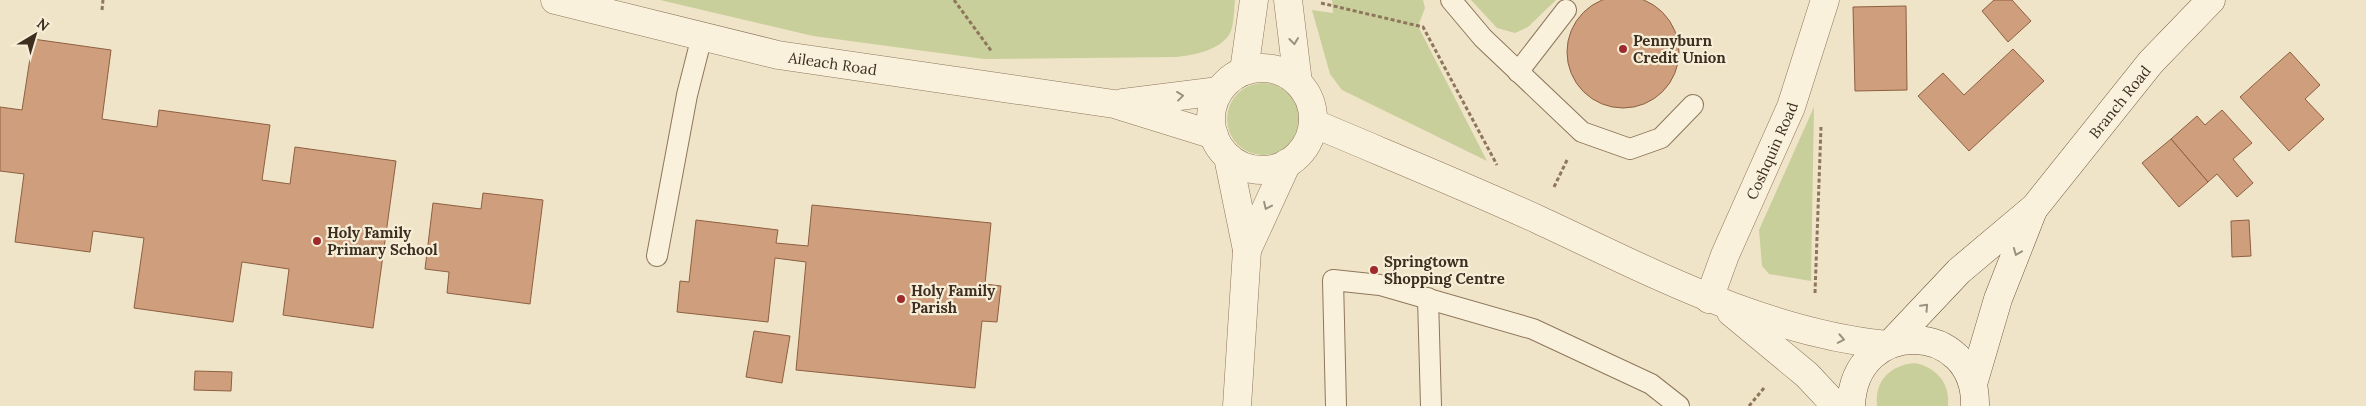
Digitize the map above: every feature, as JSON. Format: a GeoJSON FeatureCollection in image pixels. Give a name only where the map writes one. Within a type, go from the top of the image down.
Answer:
{"type":"FeatureCollection","features":[{"type":"Feature","properties":{"kind":"street","name":"Aileach Road"},"geometry":{"type":"LineString","coordinates":[[555,0],[778,55],[1114,104],[1221,146]]}},
{"type":"Feature","properties":{"kind":"street"},"geometry":{"type":"LineString","coordinates":[[1244,71],[1254,0]]}},
{"type":"Feature","properties":{"kind":"street","name":"Coshquin Road"},"geometry":{"type":"LineString","coordinates":[[1715,301],[1725,255],[1791,107],[1825,0]]}},
{"type":"Feature","properties":{"kind":"street","name":"Branch Road"},"geometry":{"type":"LineString","coordinates":[[1851,406],[1852,386],[1861,366],[1874,352],[1889,344],[1959,271],[2035,207],[2151,62],[2211,0]]}},
{"type":"Feature","properties":{"kind":"street"},"geometry":{"type":"LineString","coordinates":[[1289,3],[1298,83]]}},
{"type":"Feature","properties":{"kind":"street"},"geometry":{"type":"LineString","coordinates":[[1237,406],[1247,250],[1212,113],[1219,91],[1234,76],[1254,68],[1272,69],[1282,72],[1298,83],[1307,95],[1312,109],[1313,124],[1305,146],[1287,163],[1247,250]]}},
{"type":"Feature","properties":{"kind":"street","name":"Aileach Road"},"geometry":{"type":"LineString","coordinates":[[1114,104],[1219,91]]}},
{"type":"Feature","properties":{"kind":"street"},"geometry":{"type":"LineString","coordinates":[[1313,124],[1509,206],[1715,301],[1820,335],[1889,344],[1911,338],[1937,344],[1949,350],[1964,364],[1974,395]]}},
{"type":"Feature","properties":{"kind":"street"},"geometry":{"type":"LineString","coordinates":[[1221,146],[1247,167],[1267,169],[1287,163]]}},
{"type":"Feature","properties":{"kind":"street","name":"Branch Road"},"geometry":{"type":"LineString","coordinates":[[1974,395],[1998,299],[2035,207]]}},
{"type":"Feature","properties":{"kind":"street"},"geometry":{"type":"LineString","coordinates":[[1715,301],[1807,375],[1836,406]]}},
{"type":"Feature","properties":{"kind":"lane"},"geometry":{"type":"LineString","coordinates":[[1451,0],[1483,38],[1582,132],[1630,149],[1661,138],[1693,105]]}},
{"type":"Feature","properties":{"kind":"lane"},"geometry":{"type":"LineString","coordinates":[[1518,72],[1566,10]]}},
{"type":"Feature","properties":{"kind":"lane"},"geometry":{"type":"LineString","coordinates":[[657,256],[687,95],[702,36]]}},
{"type":"Feature","properties":{"kind":"lane"},"geometry":{"type":"LineString","coordinates":[[1336,406],[1333,280],[1380,285],[1533,329],[1651,384],[1679,406]]}},
{"type":"Feature","properties":{"kind":"lane"},"geometry":{"type":"LineString","coordinates":[[1428,298],[1430,406]]}},
{"type":"Feature","properties":{"kind":"path"},"geometry":{"type":"LineString","coordinates":[[102,10],[103,0]]}},
{"type":"Feature","properties":{"kind":"path"},"geometry":{"type":"LineString","coordinates":[[954,0],[998,60],[994,86]]}},
{"type":"Feature","properties":{"kind":"path"},"geometry":{"type":"LineString","coordinates":[[1289,3],[1324,3],[1423,27],[1496,162],[1509,206]]}},
{"type":"Feature","properties":{"kind":"path"},"geometry":{"type":"LineString","coordinates":[[1815,294],[1821,122]]}},
{"type":"Feature","properties":{"kind":"path"},"geometry":{"type":"LineString","coordinates":[[1749,406],[1764,388]]}},
{"type":"Feature","properties":{"kind":"green space"},"geometry":{"type":"Polygon","coordinates":[[[660,0],[1235,0],[1232,27],[1227,37],[1215,47],[1191,55],[1177,57],[984,59],[813,36],[660,0]]]}},
{"type":"Feature","properties":{"kind":"green space"},"geometry":{"type":"Polygon","coordinates":[[[1332,0],[1423,0],[1425,8],[1418,26],[1487,161],[1342,90],[1330,74],[1312,10],[1333,13],[1332,0]]]}},
{"type":"Feature","properties":{"kind":"green space"},"geometry":{"type":"Polygon","coordinates":[[[1471,0],[1556,0],[1528,27],[1515,33],[1497,28],[1471,0]]]}},
{"type":"Feature","properties":{"kind":"green space"},"geometry":{"type":"Polygon","coordinates":[[[1263,83],[1283,89],[1293,99],[1299,119],[1293,139],[1283,149],[1263,155],[1243,149],[1233,139],[1227,119],[1233,99],[1243,89],[1263,83]]]}},
{"type":"Feature","properties":{"kind":"green space"},"geometry":{"type":"Polygon","coordinates":[[[1814,107],[1811,281],[1769,274],[1762,266],[1759,230],[1814,107]]]}},
{"type":"Feature","properties":{"kind":"green space"},"geometry":{"type":"Polygon","coordinates":[[[1915,363],[1930,369],[1940,378],[1947,390],[1948,406],[1877,406],[1878,389],[1881,381],[1899,367],[1915,363]]]}},
{"type":"Feature","properties":{"kind":"building","name":"Pennyburn Credit Union"},"geometry":{"type":"Polygon","coordinates":[[[1623,-4],[1644,0],[1663,12],[1675,31],[1679,52],[1675,73],[1663,92],[1644,104],[1623,108],[1602,104],[1583,92],[1571,73],[1567,52],[1571,31],[1583,12],[1602,0],[1623,-4]]]}},
{"type":"Feature","properties":{"kind":"building"},"geometry":{"type":"Polygon","coordinates":[[[1994,0],[2012,0],[2031,21],[2008,42],[1982,11],[1994,0]]]}},
{"type":"Feature","properties":{"kind":"building"},"geometry":{"type":"Polygon","coordinates":[[[1906,6],[1907,90],[1855,91],[1853,7],[1906,6]]]}},
{"type":"Feature","properties":{"kind":"building"},"geometry":{"type":"Polygon","coordinates":[[[33,39],[111,50],[102,119],[157,127],[159,110],[270,125],[262,180],[290,184],[295,147],[396,161],[373,328],[283,315],[289,269],[242,262],[233,322],[134,308],[144,238],[93,231],[90,252],[15,242],[24,174],[0,171],[0,107],[22,110],[33,39]]]}},
{"type":"Feature","properties":{"kind":"building"},"geometry":{"type":"Polygon","coordinates":[[[2013,49],[2044,81],[1969,151],[1918,96],[1943,73],[1964,95],[2013,49]]]}},
{"type":"Feature","properties":{"kind":"building"},"geometry":{"type":"Polygon","coordinates":[[[2290,52],[2320,85],[2305,99],[2324,119],[2289,151],[2240,97],[2290,52]]]}},
{"type":"Feature","properties":{"kind":"building"},"geometry":{"type":"Polygon","coordinates":[[[2222,110],[2252,143],[2233,159],[2253,183],[2237,197],[2217,174],[2208,182],[2171,139],[2197,116],[2205,125],[2222,110]]]}},
{"type":"Feature","properties":{"kind":"building"},"geometry":{"type":"Polygon","coordinates":[[[2171,139],[2208,182],[2179,207],[2142,163],[2171,139]]]}},
{"type":"Feature","properties":{"kind":"building"},"geometry":{"type":"Polygon","coordinates":[[[483,193],[543,200],[530,304],[447,293],[449,272],[425,269],[433,203],[481,209],[483,193]]]}},
{"type":"Feature","properties":{"kind":"building","name":"Holy Family Parish"},"geometry":{"type":"Polygon","coordinates":[[[812,205],[991,223],[985,284],[1001,286],[997,322],[982,321],[975,388],[796,370],[806,262],[775,258],[768,322],[677,312],[680,281],[689,282],[696,220],[778,230],[776,243],[808,246],[812,205]]]}},
{"type":"Feature","properties":{"kind":"building"},"geometry":{"type":"Polygon","coordinates":[[[2249,220],[2251,256],[2232,257],[2231,221],[2249,220]]]}},
{"type":"Feature","properties":{"kind":"building"},"geometry":{"type":"Polygon","coordinates":[[[754,331],[790,336],[782,383],[746,377],[754,331]]]}},
{"type":"Feature","properties":{"kind":"building"},"geometry":{"type":"Polygon","coordinates":[[[195,371],[232,372],[231,391],[194,390],[195,371]]]}},
{"type":"Feature","properties":{"kind":"place","name":"Pennyburn Credit Union"},"geometry":{"type":"Point","coordinates":[1623,49]}},
{"type":"Feature","properties":{"kind":"place","name":"Holy Family Primary School"},"geometry":{"type":"Point","coordinates":[317,241]}},
{"type":"Feature","properties":{"kind":"place","name":"Springtown Shopping Centre"},"geometry":{"type":"Point","coordinates":[1374,270]}},
{"type":"Feature","properties":{"kind":"place","name":"Holy Family Parish"},"geometry":{"type":"Point","coordinates":[901,299]}}]}
